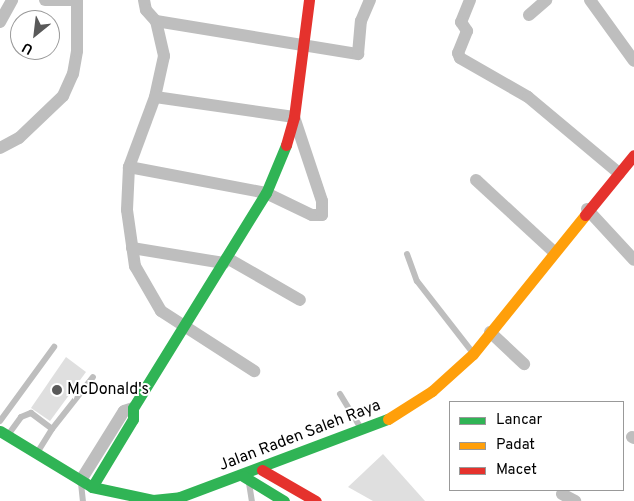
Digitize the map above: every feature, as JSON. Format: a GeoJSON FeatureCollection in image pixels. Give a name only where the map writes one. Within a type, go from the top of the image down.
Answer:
{"type":"FeatureCollection","features":[{"type":"Feature","properties":{"kind":"main road"},"geometry":{"type":"LineString","coordinates":[[133,408],[182,326],[226,261],[266,193],[287,143],[294,117],[309,0]]}},
{"type":"Feature","properties":{"kind":"main road","name":"Jalan Raden Saleh Raya"},"geometry":{"type":"LineString","coordinates":[[4,434],[86,483],[128,497],[152,500],[180,497],[246,478],[262,470],[363,432],[402,413],[432,391],[474,354],[588,209],[634,155]]}},
{"type":"Feature","properties":{"kind":"main road"},"geometry":{"type":"LineString","coordinates":[[262,470],[316,501]]}},
{"type":"Feature","properties":{"kind":"main road"},"geometry":{"type":"LineString","coordinates":[[246,478],[284,501]]}},
{"type":"Feature","properties":{"kind":"street"},"geometry":{"type":"LineString","coordinates":[[0,22],[12,0]]}},
{"type":"Feature","properties":{"kind":"street"},"geometry":{"type":"LineString","coordinates":[[0,146],[19,138],[63,96],[73,74],[77,50],[77,0],[45,0]]}},
{"type":"Feature","properties":{"kind":"street"},"geometry":{"type":"LineString","coordinates":[[144,0],[146,10],[156,21],[164,56],[155,97],[129,167],[127,210],[135,266],[147,291],[161,311],[254,372]]}},
{"type":"Feature","properties":{"kind":"street"},"geometry":{"type":"LineString","coordinates":[[156,21],[358,54],[361,21],[370,0]]}},
{"type":"Feature","properties":{"kind":"street"},"geometry":{"type":"LineString","coordinates":[[470,0],[461,22],[467,31],[458,53],[460,58],[528,97],[619,172]]}},
{"type":"Feature","properties":{"kind":"street"},"geometry":{"type":"LineString","coordinates":[[529,15],[546,0]]}},
{"type":"Feature","properties":{"kind":"street"},"geometry":{"type":"LineString","coordinates":[[590,0],[634,61]]}},
{"type":"Feature","properties":{"kind":"street"},"geometry":{"type":"LineString","coordinates":[[129,167],[266,193],[312,215],[322,215],[322,201],[294,117],[155,97]]}},
{"type":"Feature","properties":{"kind":"street"},"geometry":{"type":"LineString","coordinates":[[476,180],[554,252]]}},
{"type":"Feature","properties":{"kind":"street"},"geometry":{"type":"LineString","coordinates":[[588,209],[634,260]]}},
{"type":"Feature","properties":{"kind":"street"},"geometry":{"type":"LineString","coordinates":[[132,248],[226,261],[300,300]]}},
{"type":"Feature","properties":{"kind":"street"},"geometry":{"type":"LineString","coordinates":[[490,332],[524,364]]}},
{"type":"Feature","properties":{"kind":"street"},"geometry":{"type":"LineString","coordinates":[[86,483],[124,411],[133,408]]}},
{"type":"Feature","properties":{"kind":"street"},"geometry":{"type":"LineString","coordinates":[[562,494],[575,501]]}},
{"type":"Feature","properties":{"kind":"lane"},"geometry":{"type":"LineString","coordinates":[[407,254],[417,281],[474,354]]}},
{"type":"Feature","properties":{"kind":"lane"},"geometry":{"type":"LineString","coordinates":[[0,421],[54,347]]}},
{"type":"Feature","properties":{"kind":"lane"},"geometry":{"type":"LineString","coordinates":[[36,454],[52,429],[93,377]]}},
{"type":"Feature","properties":{"kind":"lane"},"geometry":{"type":"LineString","coordinates":[[340,394],[363,432]]}},
{"type":"Feature","properties":{"kind":"lane"},"geometry":{"type":"LineString","coordinates":[[4,434],[15,422],[26,414],[31,413],[52,429]]}},
{"type":"Feature","properties":{"kind":"lane"},"geometry":{"type":"LineString","coordinates":[[246,478],[252,501]]}},
{"type":"Feature","properties":{"kind":"lane"},"geometry":{"type":"LineString","coordinates":[[83,501],[86,483]]}},
{"type":"Feature","properties":{"kind":"building","name":"McDonald's"},"geometry":{"type":"Polygon","coordinates":[[[66,357],[86,372],[50,421],[31,408],[66,357]]]}},
{"type":"Feature","properties":{"kind":"building"},"geometry":{"type":"Polygon","coordinates":[[[383,454],[425,501],[373,501],[348,487],[383,454]]]}},
{"type":"Feature","properties":{"kind":"traffic: fast"},"geometry":{"type":"LineString","coordinates":[[92,487],[133,419],[133,408],[266,193],[286,145]]}},
{"type":"Feature","properties":{"kind":"traffic: fast"},"geometry":{"type":"LineString","coordinates":[[0,431],[92,487],[153,500],[180,497],[388,419]]}},
{"type":"Feature","properties":{"kind":"traffic: fast"},"geometry":{"type":"LineString","coordinates":[[243,476],[284,501]]}},
{"type":"Feature","properties":{"kind":"traffic: slow"},"geometry":{"type":"LineString","coordinates":[[388,419],[432,391],[473,354],[585,215]]}},
{"type":"Feature","properties":{"kind":"traffic: jam"},"geometry":{"type":"LineString","coordinates":[[286,145],[294,117],[309,0]]}},
{"type":"Feature","properties":{"kind":"traffic: jam"},"geometry":{"type":"LineString","coordinates":[[585,215],[634,155]]}},
{"type":"Feature","properties":{"kind":"traffic: jam"},"geometry":{"type":"LineString","coordinates":[[262,470],[316,501]]}},
{"type":"Feature","properties":{"kind":"place","name":"McDonald's"},"geometry":{"type":"Point","coordinates":[57,390]}}]}
